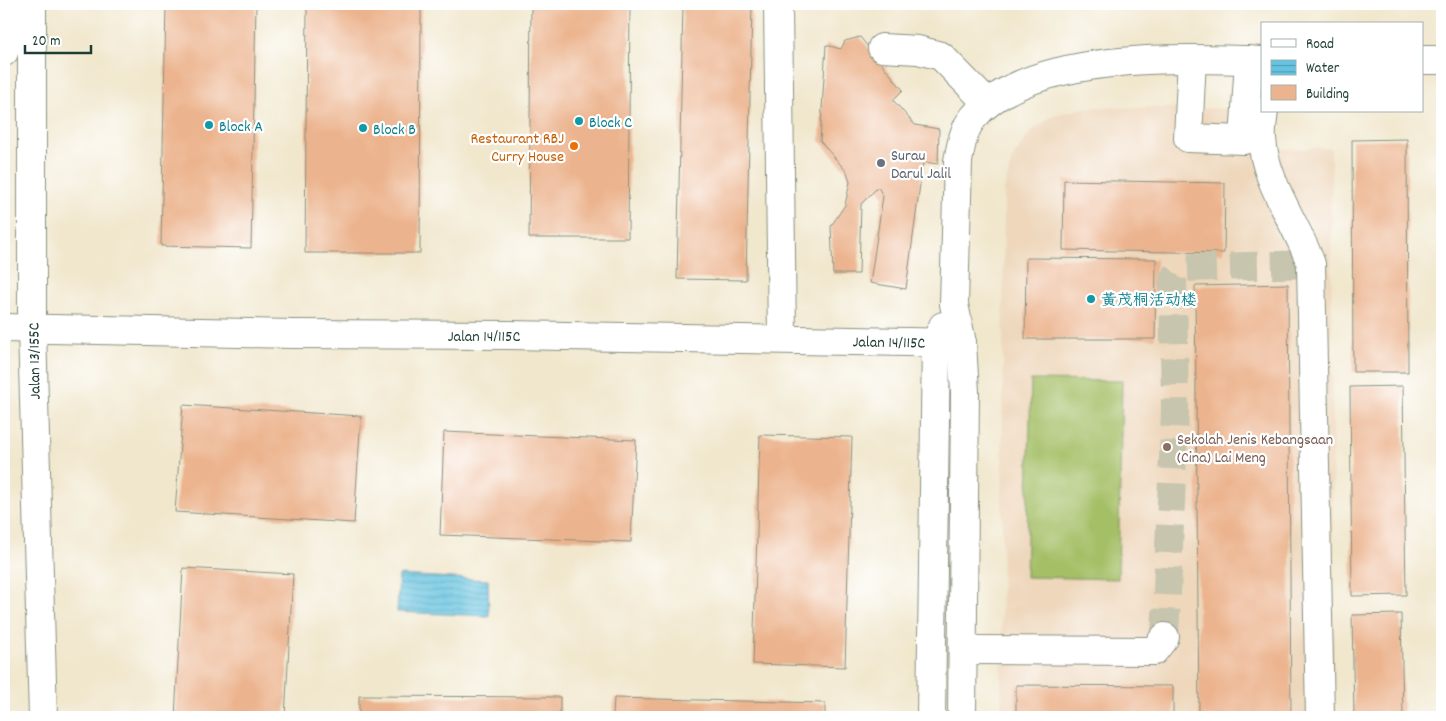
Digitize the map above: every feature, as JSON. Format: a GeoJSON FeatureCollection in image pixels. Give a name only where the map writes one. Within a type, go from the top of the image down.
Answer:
{"type":"FeatureCollection","features":[{"type":"Feature","properties":{"kind":"main road"},"geometry":{"type":"LineString","coordinates":[[4,52],[8,4]]}},
{"type":"Feature","properties":{"kind":"main road","name":"Jalan 13/155C"},"geometry":{"type":"LineString","coordinates":[[32,4],[32,330],[42,717]]}},
{"type":"Feature","properties":{"kind":"main road"},"geometry":{"type":"LineString","coordinates":[[778,4],[782,339]]}},
{"type":"Feature","properties":{"kind":"main road"},"geometry":{"type":"LineString","coordinates":[[882,48],[918,50],[941,56],[987,103]]}},
{"type":"Feature","properties":{"kind":"main road"},"geometry":{"type":"LineString","coordinates":[[962,717],[965,392],[949,342],[954,304],[958,160],[962,137],[971,119],[987,103],[1016,85],[1060,71],[1153,60],[1192,59],[1256,60],[1244,140],[1188,138],[1192,59]]}},
{"type":"Feature","properties":{"kind":"main road"},"geometry":{"type":"LineString","coordinates":[[1424,60],[1442,60]]}},
{"type":"Feature","properties":{"kind":"main road"},"geometry":{"type":"LineString","coordinates":[[1264,112],[1262,139],[1269,172],[1302,240],[1311,264],[1320,717]]}},
{"type":"Feature","properties":{"kind":"main road","name":"Jalan 14/115C"},"geometry":{"type":"LineString","coordinates":[[4,328],[32,330],[128,329],[292,334],[949,342],[931,717]]}},
{"type":"Feature","properties":{"kind":"main road"},"geometry":{"type":"LineString","coordinates":[[963,650],[1154,651],[1165,637]]}},
{"type":"Feature","properties":{"kind":"main road"},"geometry":{"type":"LineString","coordinates":[[42,670],[50,717]]}},
{"type":"Feature","properties":{"kind":"shaded area","name":"Sekolah Jenis Kebangsaan (Cina) Lai Meng"},"geometry":{"type":"Polygon","coordinates":[[[1086,107],[1261,109],[1261,112],[1278,112],[1277,149],[1331,148],[1334,717],[1001,717],[1004,191],[1012,159],[1030,133],[1052,116],[1086,107]]]}},
{"type":"Feature","properties":{"kind":"green space"},"geometry":{"type":"Polygon","coordinates":[[[1031,380],[1122,381],[1118,579],[1026,577],[1031,380]]]}},
{"type":"Feature","properties":{"kind":"water"},"geometry":{"type":"Polygon","coordinates":[[[399,575],[488,580],[489,616],[397,612],[399,575]]]}},
{"type":"Feature","properties":{"kind":"building","name":"Block A"},"geometry":{"type":"Polygon","coordinates":[[[166,4],[256,4],[251,248],[161,246],[166,4]]]}},
{"type":"Feature","properties":{"kind":"building","name":"Block B"},"geometry":{"type":"Polygon","coordinates":[[[307,4],[421,4],[420,253],[305,253],[307,4]]]}},
{"type":"Feature","properties":{"kind":"building","name":"Block C"},"geometry":{"type":"Polygon","coordinates":[[[531,4],[630,4],[628,238],[529,238],[531,4]]]}},
{"type":"Feature","properties":{"kind":"building"},"geometry":{"type":"Polygon","coordinates":[[[683,4],[752,4],[746,280],[677,279],[683,4]]]}},
{"type":"Feature","properties":{"kind":"building","name":"Surau Darul Jalil"},"geometry":{"type":"Polygon","coordinates":[[[860,37],[903,90],[893,100],[915,125],[939,129],[938,164],[923,162],[906,289],[870,283],[883,196],[878,187],[861,204],[859,274],[833,274],[831,226],[845,205],[850,182],[847,172],[820,141],[826,45],[841,49],[845,41],[860,37]]]}},
{"type":"Feature","properties":{"kind":"building"},"geometry":{"type":"Polygon","coordinates":[[[1407,139],[1408,372],[1353,372],[1352,140],[1407,139]]]}},
{"type":"Feature","properties":{"kind":"building"},"geometry":{"type":"Polygon","coordinates":[[[1064,180],[1225,183],[1224,253],[1063,250],[1064,180]]]}},
{"type":"Feature","properties":{"kind":"building","name":"黄茂桐活动楼"},"geometry":{"type":"Polygon","coordinates":[[[1026,258],[1156,259],[1155,339],[1025,339],[1026,258]]]}},
{"type":"Feature","properties":{"kind":"building"},"geometry":{"type":"Polygon","coordinates":[[[1288,284],[1291,717],[1199,717],[1195,286],[1288,284]]]}},
{"type":"Feature","properties":{"kind":"building"},"geometry":{"type":"Polygon","coordinates":[[[1403,386],[1406,595],[1352,596],[1350,387],[1403,386]]]}},
{"type":"Feature","properties":{"kind":"building"},"geometry":{"type":"Polygon","coordinates":[[[183,405],[361,416],[354,523],[175,512],[183,405]]]}},
{"type":"Feature","properties":{"kind":"building"},"geometry":{"type":"Polygon","coordinates":[[[444,432],[636,440],[631,542],[440,535],[444,432]]]}},
{"type":"Feature","properties":{"kind":"building"},"geometry":{"type":"Polygon","coordinates":[[[760,435],[852,437],[845,667],[753,664],[760,435]]]}},
{"type":"Feature","properties":{"kind":"building"},"geometry":{"type":"Polygon","coordinates":[[[183,568],[293,574],[285,717],[175,717],[183,568]]]}},
{"type":"Feature","properties":{"kind":"building"},"geometry":{"type":"Polygon","coordinates":[[[1401,614],[1403,717],[1354,717],[1352,615],[1401,614]]]}},
{"type":"Feature","properties":{"kind":"building"},"geometry":{"type":"Polygon","coordinates":[[[1016,685],[1173,686],[1173,717],[1016,717],[1016,685]]]}},
{"type":"Feature","properties":{"kind":"building"},"geometry":{"type":"Polygon","coordinates":[[[359,696],[560,697],[560,717],[359,717],[359,696]]]}},
{"type":"Feature","properties":{"kind":"building"},"geometry":{"type":"Polygon","coordinates":[[[614,698],[825,703],[825,717],[613,717],[614,698]]]}},
{"type":"Feature","properties":{"kind":"tunnel"},"geometry":{"type":"LineString","coordinates":[[1165,637],[1175,411],[1173,279],[1183,268],[1311,264]]}},
{"type":"Feature","properties":{"kind":"place","name":"Block C"},"geometry":{"type":"Point","coordinates":[579,121]}},
{"type":"Feature","properties":{"kind":"place","name":"Block A"},"geometry":{"type":"Point","coordinates":[209,125]}},
{"type":"Feature","properties":{"kind":"place","name":"Block B"},"geometry":{"type":"Point","coordinates":[363,128]}},
{"type":"Feature","properties":{"kind":"place","name":"Restaurant RBJ Curry House"},"geometry":{"type":"Point","coordinates":[574,146]}},
{"type":"Feature","properties":{"kind":"place","name":"Surau Darul Jalil"},"geometry":{"type":"Point","coordinates":[881,163]}},
{"type":"Feature","properties":{"kind":"place","name":"黄茂桐活动楼"},"geometry":{"type":"Point","coordinates":[1091,299]}},
{"type":"Feature","properties":{"kind":"place","name":"Sekolah Jenis Kebangsaan (Cina) Lai Meng"},"geometry":{"type":"Point","coordinates":[1167,447]}}]}
